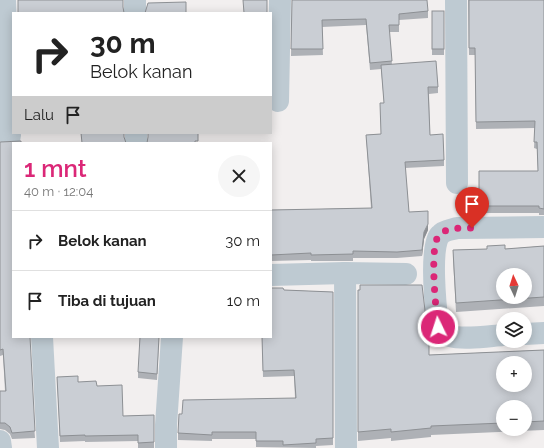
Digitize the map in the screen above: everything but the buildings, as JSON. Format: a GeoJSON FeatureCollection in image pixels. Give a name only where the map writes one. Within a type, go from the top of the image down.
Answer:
{"type":"FeatureCollection","features":[{"type":"Feature","properties":{"kind":"street"},"geometry":{"type":"LineString","coordinates":[[5,0],[10,136]]}},
{"type":"Feature","properties":{"kind":"street"},"geometry":{"type":"LineString","coordinates":[[135,0],[135,12]]}},
{"type":"Feature","properties":{"kind":"street"},"geometry":{"type":"LineString","coordinates":[[278,101],[280,0]]}},
{"type":"Feature","properties":{"kind":"street"},"geometry":{"type":"LineString","coordinates":[[456,0],[457,183]]}},
{"type":"Feature","properties":{"kind":"street"},"geometry":{"type":"LineString","coordinates":[[496,335],[449,336],[443,333],[438,327],[434,276],[435,242],[440,235],[448,230],[457,228],[544,227]]}},
{"type":"Feature","properties":{"kind":"street"},"geometry":{"type":"LineString","coordinates":[[345,273],[346,448]]}},
{"type":"Feature","properties":{"kind":"street"},"geometry":{"type":"LineString","coordinates":[[272,275],[345,273],[406,274]]}},
{"type":"Feature","properties":{"kind":"street"},"geometry":{"type":"LineString","coordinates":[[532,334],[544,333]]}},
{"type":"Feature","properties":{"kind":"street"},"geometry":{"type":"LineString","coordinates":[[42,338],[48,448]]}},
{"type":"Feature","properties":{"kind":"street"},"geometry":{"type":"LineString","coordinates":[[166,448],[166,425],[172,338]]}},
{"type":"Feature","properties":{"kind":"street"},"geometry":{"type":"LineString","coordinates":[[0,441],[1,448]]}},
{"type":"Feature","properties":{"kind":"route"},"geometry":{"type":"LineString","coordinates":[[438,327],[434,276],[435,242],[440,235],[448,230],[457,228],[472,228]]}}]}
